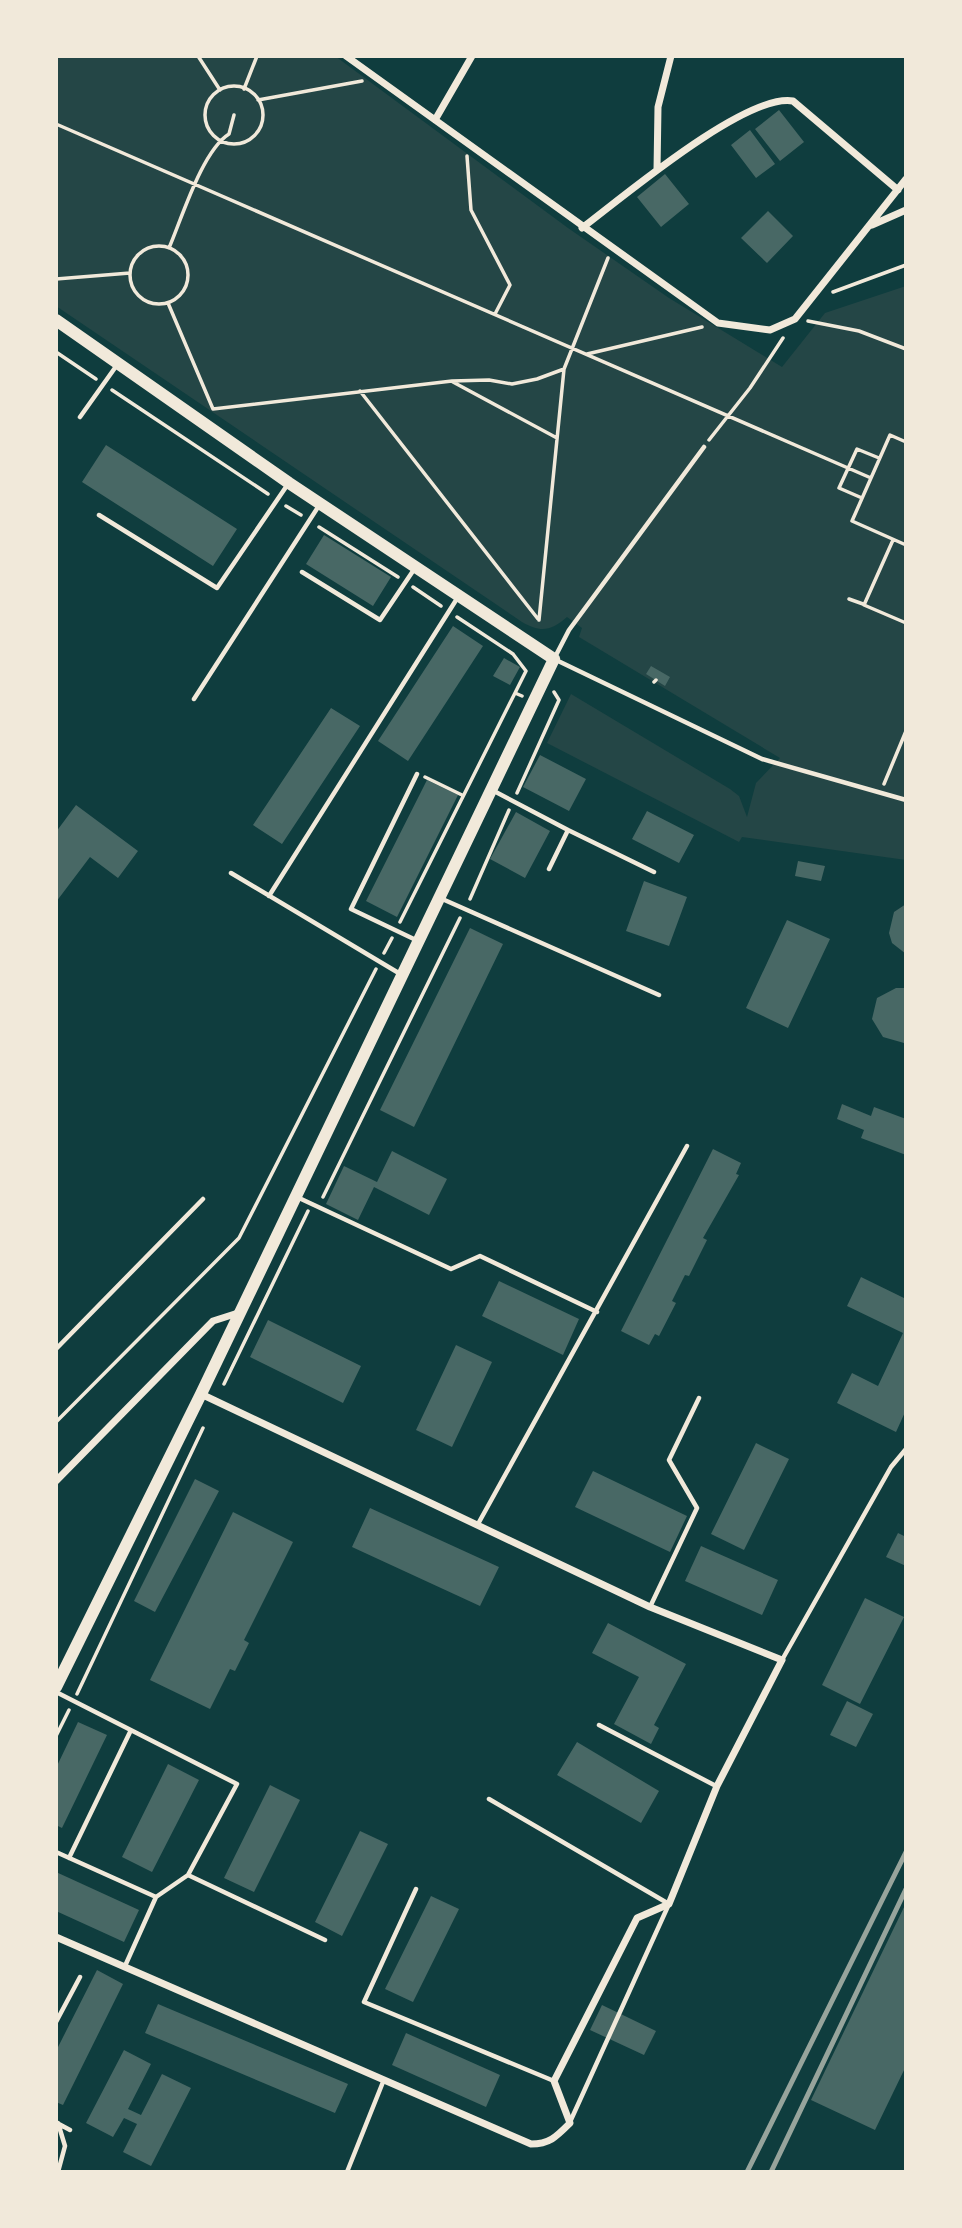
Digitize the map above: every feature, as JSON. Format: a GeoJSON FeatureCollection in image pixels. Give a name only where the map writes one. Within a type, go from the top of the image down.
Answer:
{"type":"FeatureCollection","features":[{"type":"Feature","properties":{"kind":"street"},"geometry":{"type":"LineString","coordinates":[[346,56],[582,228],[718,323],[770,330],[795,319],[906,178]]}},
{"type":"Feature","properties":{"kind":"street"},"geometry":{"type":"LineString","coordinates":[[435,120],[472,56]]}},
{"type":"Feature","properties":{"kind":"street"},"geometry":{"type":"LineString","coordinates":[[657,170],[658,107],[671,56]]}},
{"type":"Feature","properties":{"kind":"street"},"geometry":{"type":"LineString","coordinates":[[582,228],[657,170],[754,108],[781,99],[793,101],[898,190]]}},
{"type":"Feature","properties":{"kind":"street"},"geometry":{"type":"LineString","coordinates":[[868,227],[906,210]]}},
{"type":"Feature","properties":{"kind":"street"},"geometry":{"type":"LineString","coordinates":[[56,320],[289,483],[554,659],[56,1690]]}},
{"type":"Feature","properties":{"kind":"street"},"geometry":{"type":"LineString","coordinates":[[56,1481],[213,1321],[238,1313]]}},
{"type":"Feature","properties":{"kind":"street"},"geometry":{"type":"LineString","coordinates":[[56,1937],[383,2082],[531,2144],[554,2140],[570,2123],[554,2081],[637,1918],[669,1904],[717,1786],[782,1660],[650,1607],[201,1394]]}},
{"type":"Feature","properties":{"kind":"lane"},"geometry":{"type":"LineString","coordinates":[[80,417],[117,365]]}},
{"type":"Feature","properties":{"kind":"lane"},"geometry":{"type":"LineString","coordinates":[[704,447],[569,630],[554,659],[762,759],[906,800]]}},
{"type":"Feature","properties":{"kind":"lane"},"geometry":{"type":"LineString","coordinates":[[100,515],[217,588],[289,483]]}},
{"type":"Feature","properties":{"kind":"lane"},"geometry":{"type":"LineString","coordinates":[[194,699],[320,503]]}},
{"type":"Feature","properties":{"kind":"lane"},"geometry":{"type":"LineString","coordinates":[[302,572],[380,620],[416,567]]}},
{"type":"Feature","properties":{"kind":"lane"},"geometry":{"type":"LineString","coordinates":[[269,896],[459,596]]}},
{"type":"Feature","properties":{"kind":"lane"},"geometry":{"type":"LineString","coordinates":[[417,774],[351,909],[419,942]]}},
{"type":"Feature","properties":{"kind":"lane"},"geometry":{"type":"LineString","coordinates":[[491,789],[654,872]]}},
{"type":"Feature","properties":{"kind":"lane"},"geometry":{"type":"LineString","coordinates":[[549,869],[568,830]]}},
{"type":"Feature","properties":{"kind":"lane"},"geometry":{"type":"LineString","coordinates":[[231,873],[402,976]]}},
{"type":"Feature","properties":{"kind":"lane"},"geometry":{"type":"LineString","coordinates":[[439,898],[659,995]]}},
{"type":"Feature","properties":{"kind":"lane"},"geometry":{"type":"LineString","coordinates":[[478,1524],[687,1146]]}},
{"type":"Feature","properties":{"kind":"lane"},"geometry":{"type":"LineString","coordinates":[[295,1196],[451,1269],[480,1256],[597,1312]]}},
{"type":"Feature","properties":{"kind":"lane"},"geometry":{"type":"LineString","coordinates":[[56,1349],[204,1199]]}},
{"type":"Feature","properties":{"kind":"lane"},"geometry":{"type":"LineString","coordinates":[[650,1607],[697,1508],[669,1460],[699,1398]]}},
{"type":"Feature","properties":{"kind":"lane"},"geometry":{"type":"LineString","coordinates":[[782,1660],[891,1467],[906,1449]]}},
{"type":"Feature","properties":{"kind":"lane"},"geometry":{"type":"LineString","coordinates":[[56,1690],[237,1784],[188,1875],[156,1898],[124,1967]]}},
{"type":"Feature","properties":{"kind":"lane"},"geometry":{"type":"LineString","coordinates":[[598,1725],[717,1786]]}},
{"type":"Feature","properties":{"kind":"lane"},"geometry":{"type":"LineString","coordinates":[[69,1858],[131,1730]]}},
{"type":"Feature","properties":{"kind":"lane"},"geometry":{"type":"LineString","coordinates":[[489,1799],[669,1904],[570,2123]]}},
{"type":"Feature","properties":{"kind":"lane"},"geometry":{"type":"LineString","coordinates":[[56,1852],[156,1898]]}},
{"type":"Feature","properties":{"kind":"lane"},"geometry":{"type":"LineString","coordinates":[[188,1875],[325,1940]]}},
{"type":"Feature","properties":{"kind":"lane"},"geometry":{"type":"LineString","coordinates":[[416,1889],[364,2002],[554,2081]]}},
{"type":"Feature","properties":{"kind":"lane"},"geometry":{"type":"LineString","coordinates":[[56,2022],[79,1978]]}},
{"type":"Feature","properties":{"kind":"lane"},"geometry":{"type":"LineString","coordinates":[[347,2172],[383,2082]]}},
{"type":"Feature","properties":{"kind":"lane"},"geometry":{"type":"LineString","coordinates":[[57,2123],[70,2130]]}},
{"type":"Feature","properties":{"kind":"lane"},"geometry":{"type":"LineString","coordinates":[[57,2123],[65,2146],[58,2172]]}},
{"type":"Feature","properties":{"kind":"path"},"geometry":{"type":"LineString","coordinates":[[198,56],[220,90]]}},
{"type":"Feature","properties":{"kind":"path"},"geometry":{"type":"LineString","coordinates":[[244,89],[257,56]]}},
{"type":"Feature","properties":{"kind":"path"},"geometry":{"type":"LineString","coordinates":[[258,100],[378,79]]}},
{"type":"Feature","properties":{"kind":"path"},"geometry":{"type":"LineString","coordinates":[[229,87],[244,89],[258,100],[263,113],[258,132],[243,143],[233,144],[219,140],[209,131],[205,113],[207,104],[220,90],[229,87]]}},
{"type":"Feature","properties":{"kind":"path"},"geometry":{"type":"LineString","coordinates":[[169,248],[195,185],[219,140],[229,134],[234,115]]}},
{"type":"Feature","properties":{"kind":"path"},"geometry":{"type":"LineString","coordinates":[[56,124],[574,348],[725,417],[871,478]]}},
{"type":"Feature","properties":{"kind":"path"},"geometry":{"type":"LineString","coordinates":[[466,144],[471,210],[510,285],[495,314]]}},
{"type":"Feature","properties":{"kind":"path"},"geometry":{"type":"LineString","coordinates":[[155,247],[169,248],[181,256],[188,273],[183,292],[168,303],[159,304],[141,298],[135,291],[130,273],[138,256],[155,247]]}},
{"type":"Feature","properties":{"kind":"path"},"geometry":{"type":"LineString","coordinates":[[539,620],[564,369],[612,249]]}},
{"type":"Feature","properties":{"kind":"path"},"geometry":{"type":"LineString","coordinates":[[811,300],[906,265]]}},
{"type":"Feature","properties":{"kind":"path"},"geometry":{"type":"LineString","coordinates":[[56,279],[130,273]]}},
{"type":"Feature","properties":{"kind":"path"},"geometry":{"type":"LineString","coordinates":[[168,303],[213,409],[452,381],[489,380],[512,384],[564,369]]}},
{"type":"Feature","properties":{"kind":"path"},"geometry":{"type":"LineString","coordinates":[[704,447],[750,387],[795,319],[859,331],[906,349]]}},
{"type":"Feature","properties":{"kind":"path"},"geometry":{"type":"LineString","coordinates":[[587,354],[718,323]]}},
{"type":"Feature","properties":{"kind":"path"},"geometry":{"type":"LineString","coordinates":[[452,381],[557,438]]}},
{"type":"Feature","properties":{"kind":"path"},"geometry":{"type":"LineString","coordinates":[[360,391],[539,620]]}},
{"type":"Feature","properties":{"kind":"path"},"geometry":{"type":"LineString","coordinates":[[906,442],[890,435],[852,521],[906,545]]}},
{"type":"Feature","properties":{"kind":"path"},"geometry":{"type":"LineString","coordinates":[[862,498],[839,488],[857,449],[879,458]]}},
{"type":"Feature","properties":{"kind":"path"},"geometry":{"type":"LineString","coordinates":[[864,605],[893,539]]}},
{"type":"Feature","properties":{"kind":"path"},"geometry":{"type":"LineString","coordinates":[[849,599],[906,623]]}},
{"type":"Feature","properties":{"kind":"path"},"geometry":{"type":"LineString","coordinates":[[539,620],[530,625],[513,654],[524,664],[526,671],[514,693],[555,710]]}},
{"type":"Feature","properties":{"kind":"path"},"geometry":{"type":"LineString","coordinates":[[880,793],[906,731]]}},
{"type":"Feature","properties":{"kind":"path"},"geometry":{"type":"LineString","coordinates":[[417,774],[463,796]]}},
{"type":"Feature","properties":{"kind":"path"},"geometry":{"type":"LineString","coordinates":[[56,1422],[239,1238]]}},
{"type":"Feature","properties":{"kind":"shaded area"},"geometry":{"type":"Polygon","coordinates":[[[56,56],[335,56],[568,228],[669,298],[782,367],[825,313],[906,286],[906,860],[742,837],[739,842],[547,743],[571,694],[730,789],[739,796],[747,817],[756,783],[780,758],[579,637],[582,628],[567,617],[546,629],[535,628],[522,622],[56,306],[56,56]]]}},
{"type":"Feature","properties":{"kind":"building"},"geometry":{"type":"Polygon","coordinates":[[[779,110],[804,142],[780,161],[755,129],[779,110]]]}},
{"type":"Feature","properties":{"kind":"building"},"geometry":{"type":"Polygon","coordinates":[[[750,130],[775,164],[756,178],[731,145],[750,130]]]}},
{"type":"Feature","properties":{"kind":"building"},"geometry":{"type":"Polygon","coordinates":[[[665,174],[689,204],[661,227],[637,197],[665,174]]]}},
{"type":"Feature","properties":{"kind":"building"},"geometry":{"type":"Polygon","coordinates":[[[768,211],[793,236],[767,263],[741,238],[768,211]]]}},
{"type":"Feature","properties":{"kind":"building"},"geometry":{"type":"Polygon","coordinates":[[[106,445],[237,529],[213,566],[82,482],[106,445]]]}},
{"type":"Feature","properties":{"kind":"building"},"geometry":{"type":"Polygon","coordinates":[[[324,535],[391,577],[373,606],[306,564],[324,535]]]}},
{"type":"Feature","properties":{"kind":"building"},"geometry":{"type":"Polygon","coordinates":[[[453,626],[483,646],[408,761],[378,741],[453,626]]]}},
{"type":"Feature","properties":{"kind":"building"},"geometry":{"type":"Polygon","coordinates":[[[504,658],[520,667],[510,685],[493,676],[504,658]]]}},
{"type":"Feature","properties":{"kind":"building"},"geometry":{"type":"Polygon","coordinates":[[[651,666],[670,677],[665,686],[646,674],[651,666]]]}},
{"type":"Feature","properties":{"kind":"building"},"geometry":{"type":"Polygon","coordinates":[[[331,708],[360,726],[282,844],[253,825],[331,708]]]}},
{"type":"Feature","properties":{"kind":"building"},"geometry":{"type":"Polygon","coordinates":[[[540,755],[586,779],[569,811],[523,787],[540,755]]]}},
{"type":"Feature","properties":{"kind":"building"},"geometry":{"type":"Polygon","coordinates":[[[427,780],[458,795],[397,917],[366,901],[427,780]]]}},
{"type":"Feature","properties":{"kind":"building"},"geometry":{"type":"Polygon","coordinates":[[[76,805],[138,851],[118,878],[90,857],[56,902],[56,832],[76,805]]]}},
{"type":"Feature","properties":{"kind":"building"},"geometry":{"type":"Polygon","coordinates":[[[647,811],[694,835],[679,863],[632,839],[647,811]]]}},
{"type":"Feature","properties":{"kind":"building"},"geometry":{"type":"Polygon","coordinates":[[[516,812],[550,831],[525,878],[490,859],[516,812]]]}},
{"type":"Feature","properties":{"kind":"building"},"geometry":{"type":"Polygon","coordinates":[[[798,861],[825,866],[821,881],[795,876],[798,861]]]}},
{"type":"Feature","properties":{"kind":"building"},"geometry":{"type":"Polygon","coordinates":[[[644,881],[687,897],[669,946],[626,931],[644,881]]]}},
{"type":"Feature","properties":{"kind":"building"},"geometry":{"type":"Polygon","coordinates":[[[906,904],[906,954],[892,943],[889,933],[894,912],[906,904]]]}},
{"type":"Feature","properties":{"kind":"building"},"geometry":{"type":"Polygon","coordinates":[[[787,920],[830,939],[788,1028],[746,1008],[787,920]]]}},
{"type":"Feature","properties":{"kind":"building"},"geometry":{"type":"Polygon","coordinates":[[[470,928],[503,944],[414,1127],[380,1110],[470,928]]]}},
{"type":"Feature","properties":{"kind":"building"},"geometry":{"type":"Polygon","coordinates":[[[896,988],[906,988],[904,1043],[883,1037],[872,1019],[877,998],[896,988]]]}},
{"type":"Feature","properties":{"kind":"building"},"geometry":{"type":"Polygon","coordinates":[[[842,1104],[871,1116],[874,1107],[906,1119],[906,1155],[861,1138],[864,1130],[837,1119],[842,1104]]]}},
{"type":"Feature","properties":{"kind":"building"},"geometry":{"type":"Polygon","coordinates":[[[713,1149],[741,1163],[736,1174],[739,1175],[703,1238],[707,1240],[689,1276],[685,1275],[672,1301],[676,1303],[659,1336],[655,1334],[649,1345],[621,1331],[713,1149]]]}},
{"type":"Feature","properties":{"kind":"building"},"geometry":{"type":"Polygon","coordinates":[[[392,1151],[447,1179],[429,1215],[374,1187],[358,1220],[326,1204],[344,1166],[377,1182],[392,1151]]]}},
{"type":"Feature","properties":{"kind":"building"},"geometry":{"type":"Polygon","coordinates":[[[861,1277],[906,1299],[906,1410],[896,1432],[837,1403],[852,1373],[878,1386],[903,1333],[847,1306],[861,1277]]]}},
{"type":"Feature","properties":{"kind":"building"},"geometry":{"type":"Polygon","coordinates":[[[499,1281],[579,1319],[563,1355],[482,1316],[499,1281]]]}},
{"type":"Feature","properties":{"kind":"building"},"geometry":{"type":"Polygon","coordinates":[[[268,1320],[361,1366],[343,1403],[250,1357],[268,1320]]]}},
{"type":"Feature","properties":{"kind":"building"},"geometry":{"type":"Polygon","coordinates":[[[456,1345],[492,1362],[452,1447],[416,1430],[456,1345]]]}},
{"type":"Feature","properties":{"kind":"building"},"geometry":{"type":"Polygon","coordinates":[[[756,1443],[789,1459],[744,1550],[711,1534],[756,1443]]]}},
{"type":"Feature","properties":{"kind":"building"},"geometry":{"type":"Polygon","coordinates":[[[593,1471],[687,1516],[670,1552],[575,1507],[593,1471]]]}},
{"type":"Feature","properties":{"kind":"building"},"geometry":{"type":"Polygon","coordinates":[[[195,1479],[219,1491],[155,1612],[134,1601],[195,1479]]]}},
{"type":"Feature","properties":{"kind":"building"},"geometry":{"type":"Polygon","coordinates":[[[370,1508],[499,1567],[480,1606],[352,1547],[370,1508]]]}},
{"type":"Feature","properties":{"kind":"building"},"geometry":{"type":"Polygon","coordinates":[[[233,1512],[293,1542],[244,1640],[249,1643],[235,1671],[230,1669],[210,1709],[150,1680],[233,1512]]]}},
{"type":"Feature","properties":{"kind":"building"},"geometry":{"type":"Polygon","coordinates":[[[898,1533],[906,1537],[906,1566],[886,1557],[898,1533]]]}},
{"type":"Feature","properties":{"kind":"building"},"geometry":{"type":"Polygon","coordinates":[[[701,1546],[778,1580],[762,1615],[685,1581],[701,1546]]]}},
{"type":"Feature","properties":{"kind":"building"},"geometry":{"type":"Polygon","coordinates":[[[865,1598],[904,1617],[860,1704],[822,1685],[865,1598]]]}},
{"type":"Feature","properties":{"kind":"building"},"geometry":{"type":"Polygon","coordinates":[[[608,1623],[686,1664],[654,1725],[659,1728],[651,1744],[614,1724],[639,1677],[592,1653],[608,1623]]]}},
{"type":"Feature","properties":{"kind":"building"},"geometry":{"type":"Polygon","coordinates":[[[847,1701],[873,1714],[856,1747],[830,1735],[847,1701]]]}},
{"type":"Feature","properties":{"kind":"building"},"geometry":{"type":"Polygon","coordinates":[[[78,1722],[107,1735],[62,1828],[56,1825],[56,1768],[78,1722]]]}},
{"type":"Feature","properties":{"kind":"building"},"geometry":{"type":"Polygon","coordinates":[[[577,1742],[659,1791],[641,1823],[557,1775],[577,1742]]]}},
{"type":"Feature","properties":{"kind":"building"},"geometry":{"type":"Polygon","coordinates":[[[168,1764],[199,1780],[152,1872],[122,1857],[168,1764]]]}},
{"type":"Feature","properties":{"kind":"building"},"geometry":{"type":"Polygon","coordinates":[[[270,1785],[300,1800],[254,1892],[224,1878],[270,1785]]]}},
{"type":"Feature","properties":{"kind":"building"},"geometry":{"type":"Polygon","coordinates":[[[360,1831],[388,1844],[342,1936],[315,1922],[360,1831]]]}},
{"type":"Feature","properties":{"kind":"building"},"geometry":{"type":"Polygon","coordinates":[[[56,1872],[139,1910],[124,1942],[56,1911],[56,1872]]]}},
{"type":"Feature","properties":{"kind":"building"},"geometry":{"type":"Polygon","coordinates":[[[431,1896],[459,1909],[413,2002],[385,1989],[431,1896]]]}},
{"type":"Feature","properties":{"kind":"building"},"geometry":{"type":"Polygon","coordinates":[[[906,1903],[906,2066],[875,2130],[811,2100],[906,1903]]]}},
{"type":"Feature","properties":{"kind":"building"},"geometry":{"type":"Polygon","coordinates":[[[97,1970],[123,1984],[63,2105],[56,2102],[56,2051],[97,1970]]]}},
{"type":"Feature","properties":{"kind":"building"},"geometry":{"type":"Polygon","coordinates":[[[158,2004],[348,2084],[335,2113],[145,2033],[158,2004]]]}},
{"type":"Feature","properties":{"kind":"building"},"geometry":{"type":"Polygon","coordinates":[[[602,2005],[656,2031],[644,2055],[590,2030],[602,2005]]]}},
{"type":"Feature","properties":{"kind":"building"},"geometry":{"type":"Polygon","coordinates":[[[406,2033],[500,2075],[486,2107],[392,2065],[406,2033]]]}},
{"type":"Feature","properties":{"kind":"building"},"geometry":{"type":"Polygon","coordinates":[[[124,2050],[151,2064],[128,2109],[141,2115],[162,2074],[191,2088],[151,2166],[123,2152],[137,2124],[124,2118],[113,2137],[86,2123],[124,2050]]]}},
{"type":"Feature","properties":{"kind":"railway"},"geometry":{"type":"LineString","coordinates":[[747,2172],[906,1852]]}},
{"type":"Feature","properties":{"kind":"railway"},"geometry":{"type":"LineString","coordinates":[[771,2172],[906,1889]]}}]}
